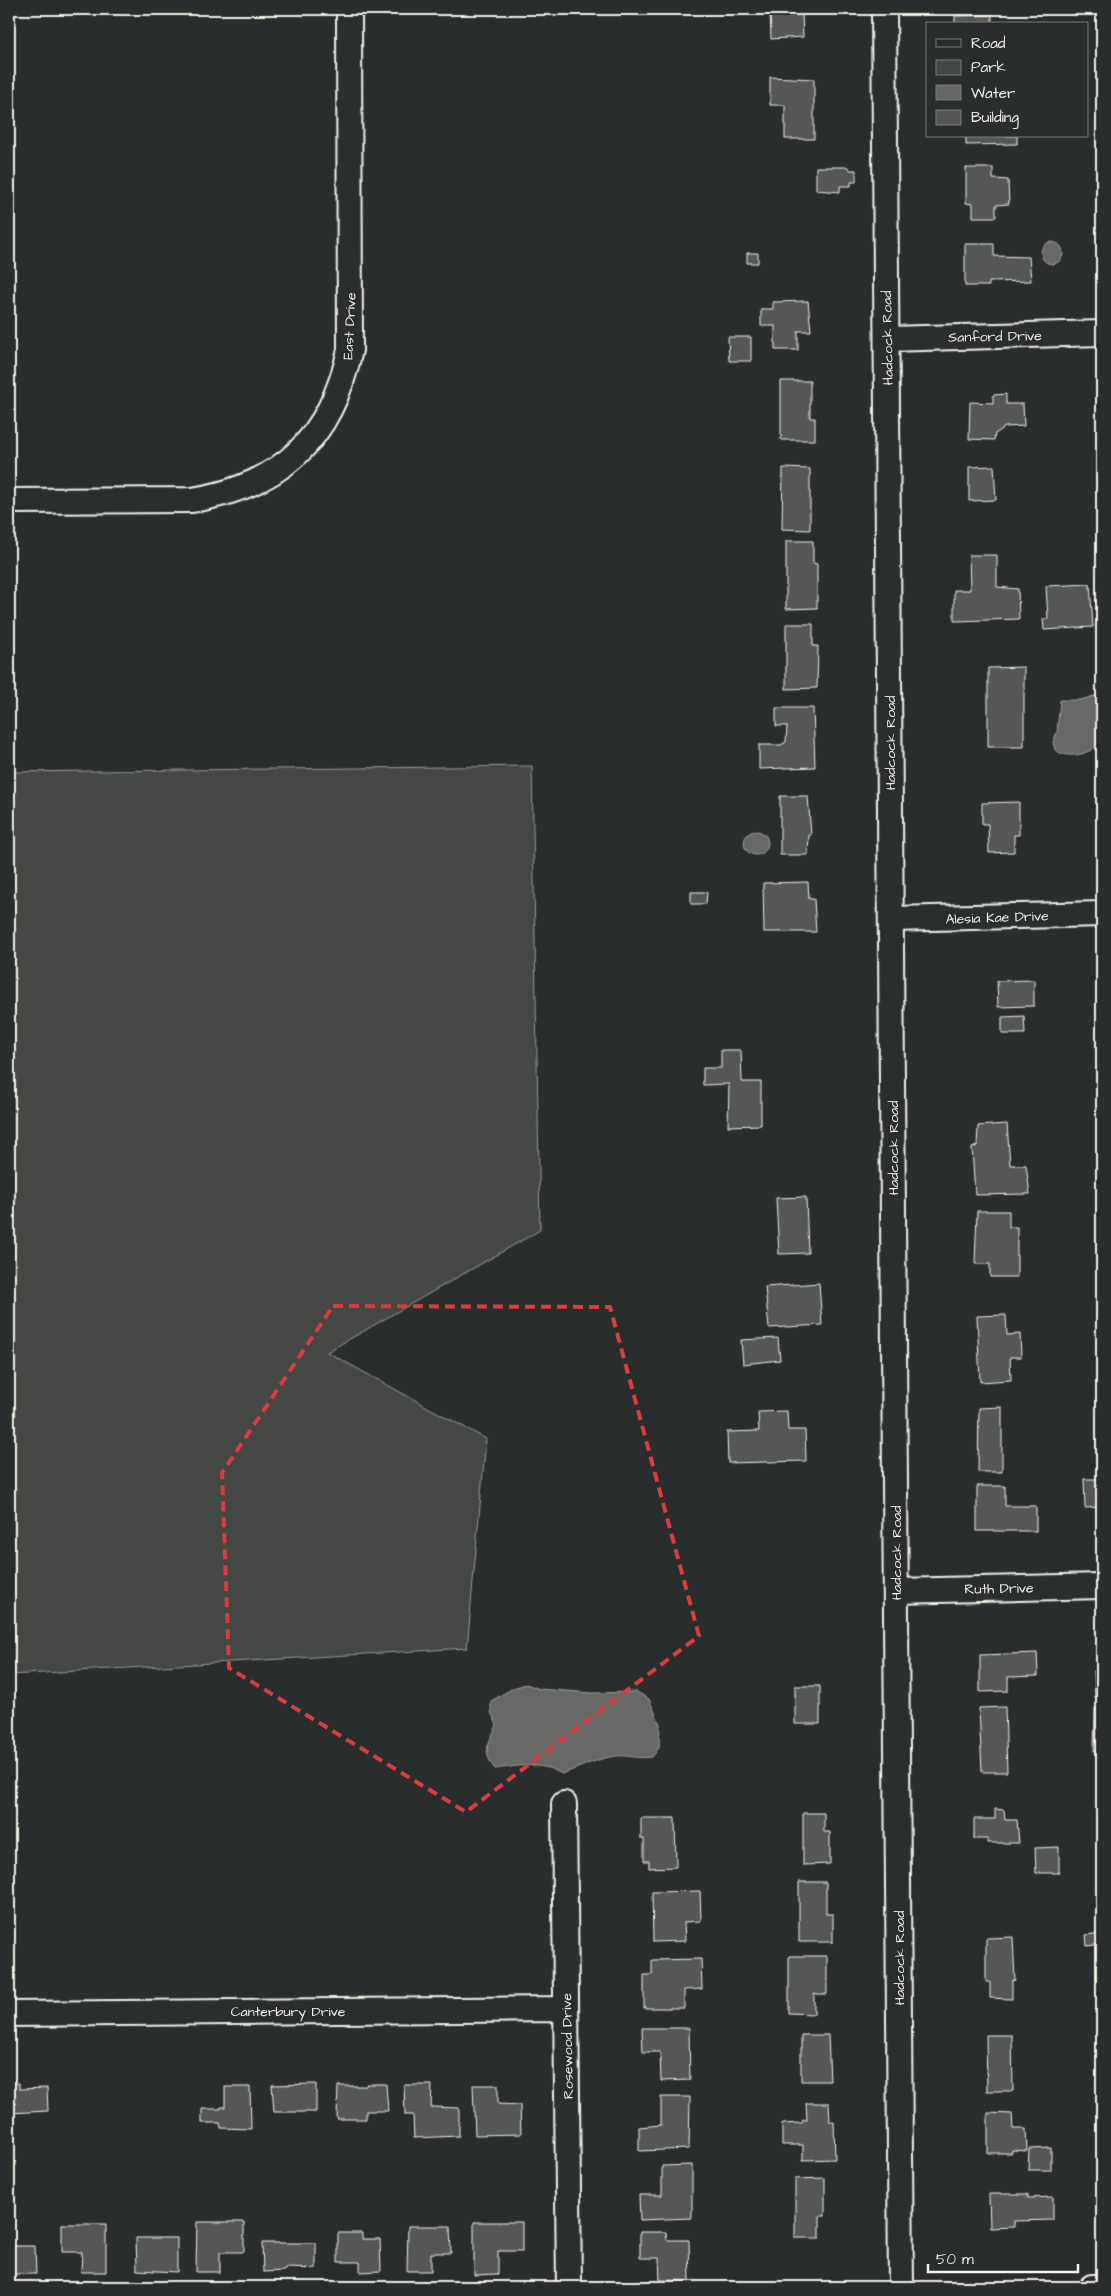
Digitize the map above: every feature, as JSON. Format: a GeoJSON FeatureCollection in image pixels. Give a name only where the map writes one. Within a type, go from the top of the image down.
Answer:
{"type":"FeatureCollection","features":[{"type":"Feature","properties":{"kind":"street","name":"East Drive"},"geometry":{"type":"LineString","coordinates":[[9,501],[192,500],[219,496],[245,488],[272,474],[296,455],[314,435],[332,408],[344,379],[352,332],[349,9]]}},
{"type":"Feature","properties":{"kind":"street","name":"Hadcock Road"},"geometry":{"type":"LineString","coordinates":[[884,9],[901,2287]]}},
{"type":"Feature","properties":{"kind":"street","name":"Sanford Drive"},"geometry":{"type":"LineString","coordinates":[[887,339],[1102,333]]}},
{"type":"Feature","properties":{"kind":"street","name":"Alesia Kae Drive"},"geometry":{"type":"LineString","coordinates":[[892,919],[1102,914]]}},
{"type":"Feature","properties":{"kind":"street","name":"Ruth Drive"},"geometry":{"type":"LineString","coordinates":[[896,1591],[1102,1586]]}},
{"type":"Feature","properties":{"kind":"street","name":"Rosewood Drive"},"geometry":{"type":"LineString","coordinates":[[564,1804],[569,2287]]}},
{"type":"Feature","properties":{"kind":"street","name":"Canterbury Drive"},"geometry":{"type":"LineString","coordinates":[[9,2014],[566,2009]]}},
{"type":"Feature","properties":{"kind":"street"},"geometry":{"type":"LineString","coordinates":[[1092,2287],[1102,2287]]}},
{"type":"Feature","properties":{"kind":"highlighted area"},"geometry":{"type":"Polygon","coordinates":[[[333,1306],[610,1307],[699,1636],[466,1812],[229,1668],[222,1473],[333,1306]]]}},
{"type":"Feature","properties":{"kind":"green space"},"geometry":{"type":"Polygon","coordinates":[[[532,766],[540,1230],[327,1352],[486,1439],[467,1648],[9,1675],[9,772],[532,766]]]}},
{"type":"Feature","properties":{"kind":"water"},"geometry":{"type":"Polygon","coordinates":[[[1048,242],[1056,242],[1063,249],[1063,257],[1056,264],[1048,264],[1041,257],[1041,249],[1048,242]]]}},
{"type":"Feature","properties":{"kind":"water"},"geometry":{"type":"Polygon","coordinates":[[[1098,695],[1102,699],[1103,724],[1100,739],[1096,746],[1090,751],[1074,755],[1055,750],[1053,742],[1057,732],[1060,700],[1080,700],[1098,695]]]}},
{"type":"Feature","properties":{"kind":"water"},"geometry":{"type":"Polygon","coordinates":[[[756,831],[765,834],[768,843],[765,852],[756,855],[747,852],[744,843],[747,834],[756,831]]]}},
{"type":"Feature","properties":{"kind":"water"},"geometry":{"type":"Polygon","coordinates":[[[526,1684],[540,1689],[592,1693],[637,1692],[649,1699],[660,1724],[659,1748],[652,1757],[609,1757],[562,1774],[537,1766],[495,1769],[487,1752],[489,1742],[497,1725],[491,1712],[491,1701],[513,1688],[526,1684]]]}},
{"type":"Feature","properties":{"kind":"building"},"geometry":{"type":"Polygon","coordinates":[[[770,9],[797,9],[798,13],[802,13],[803,37],[771,39],[770,9]]]}},
{"type":"Feature","properties":{"kind":"building"},"geometry":{"type":"Polygon","coordinates":[[[992,15],[992,22],[955,22],[955,16],[992,15]]]}},
{"type":"Feature","properties":{"kind":"building"},"geometry":{"type":"Polygon","coordinates":[[[770,77],[814,79],[814,139],[785,139],[785,105],[770,105],[770,77]]]}},
{"type":"Feature","properties":{"kind":"building"},"geometry":{"type":"Polygon","coordinates":[[[966,138],[1017,138],[1017,144],[966,145],[966,138]]]}},
{"type":"Feature","properties":{"kind":"building"},"geometry":{"type":"Polygon","coordinates":[[[816,167],[848,167],[850,170],[856,170],[856,182],[851,182],[851,186],[840,186],[840,192],[816,190],[816,167]]]}},
{"type":"Feature","properties":{"kind":"building"},"geometry":{"type":"Polygon","coordinates":[[[966,168],[993,168],[993,179],[1008,180],[1009,204],[996,205],[996,217],[973,217],[973,204],[966,203],[966,168]]]}},
{"type":"Feature","properties":{"kind":"building"},"geometry":{"type":"Polygon","coordinates":[[[965,244],[994,244],[994,256],[1029,257],[1031,281],[989,282],[989,286],[965,286],[965,244]]]}},
{"type":"Feature","properties":{"kind":"building"},"geometry":{"type":"Polygon","coordinates":[[[747,253],[758,253],[758,263],[747,263],[747,253]]]}},
{"type":"Feature","properties":{"kind":"building"},"geometry":{"type":"Polygon","coordinates":[[[808,301],[811,331],[798,331],[798,350],[775,350],[775,326],[761,326],[761,309],[773,309],[773,302],[808,301]]]}},
{"type":"Feature","properties":{"kind":"building"},"geometry":{"type":"Polygon","coordinates":[[[728,337],[751,337],[751,361],[729,361],[728,337]]]}},
{"type":"Feature","properties":{"kind":"building"},"geometry":{"type":"Polygon","coordinates":[[[781,381],[810,381],[810,418],[815,418],[815,440],[781,440],[781,381]]]}},
{"type":"Feature","properties":{"kind":"building"},"geometry":{"type":"Polygon","coordinates":[[[1006,394],[1006,404],[1023,404],[1024,426],[1005,427],[995,434],[994,440],[969,439],[970,402],[993,403],[993,395],[1006,394]]]}},
{"type":"Feature","properties":{"kind":"building"},"geometry":{"type":"Polygon","coordinates":[[[994,466],[996,500],[969,501],[969,467],[994,466]]]}},
{"type":"Feature","properties":{"kind":"building"},"geometry":{"type":"Polygon","coordinates":[[[783,468],[810,469],[810,530],[782,529],[783,468]]]}},
{"type":"Feature","properties":{"kind":"building"},"geometry":{"type":"Polygon","coordinates":[[[786,541],[813,541],[813,563],[817,564],[817,608],[786,609],[786,541]]]}},
{"type":"Feature","properties":{"kind":"building"},"geometry":{"type":"Polygon","coordinates":[[[969,555],[997,555],[997,587],[1018,589],[1019,619],[954,621],[954,590],[970,590],[969,555]]]}},
{"type":"Feature","properties":{"kind":"building"},"geometry":{"type":"Polygon","coordinates":[[[1090,584],[1093,627],[1044,630],[1043,619],[1048,619],[1046,586],[1090,584]]]}},
{"type":"Feature","properties":{"kind":"building"},"geometry":{"type":"Polygon","coordinates":[[[786,624],[813,624],[813,646],[818,646],[817,688],[786,689],[786,624]]]}},
{"type":"Feature","properties":{"kind":"building"},"geometry":{"type":"Polygon","coordinates":[[[1024,667],[1024,747],[988,747],[988,668],[1024,667]]]}},
{"type":"Feature","properties":{"kind":"building"},"geometry":{"type":"Polygon","coordinates":[[[776,708],[813,708],[815,767],[759,769],[759,745],[781,745],[786,742],[787,726],[776,726],[776,708]]]}},
{"type":"Feature","properties":{"kind":"building"},"geometry":{"type":"Polygon","coordinates":[[[780,796],[808,796],[811,835],[809,835],[808,855],[780,855],[780,796]]]}},
{"type":"Feature","properties":{"kind":"building"},"geometry":{"type":"Polygon","coordinates":[[[1019,802],[1019,835],[1014,835],[1014,852],[989,853],[988,824],[982,824],[982,803],[1019,802]]]}},
{"type":"Feature","properties":{"kind":"building"},"geometry":{"type":"Polygon","coordinates":[[[808,882],[809,899],[814,899],[816,932],[764,932],[763,883],[808,882]]]}},
{"type":"Feature","properties":{"kind":"building"},"geometry":{"type":"Polygon","coordinates":[[[691,892],[707,892],[706,904],[691,904],[691,892]]]}},
{"type":"Feature","properties":{"kind":"building"},"geometry":{"type":"Polygon","coordinates":[[[1034,980],[1034,1006],[998,1007],[997,981],[1034,980]]]}},
{"type":"Feature","properties":{"kind":"building"},"geometry":{"type":"Polygon","coordinates":[[[1024,1016],[1025,1034],[1002,1034],[1002,1017],[1024,1016]]]}},
{"type":"Feature","properties":{"kind":"building"},"geometry":{"type":"Polygon","coordinates":[[[721,1050],[741,1050],[742,1082],[761,1082],[761,1125],[728,1126],[729,1084],[703,1085],[703,1068],[721,1068],[721,1050]]]}},
{"type":"Feature","properties":{"kind":"building"},"geometry":{"type":"Polygon","coordinates":[[[1007,1124],[1010,1165],[1026,1165],[1030,1194],[975,1195],[972,1148],[977,1146],[978,1126],[1007,1124]]]}},
{"type":"Feature","properties":{"kind":"building"},"geometry":{"type":"Polygon","coordinates":[[[806,1197],[808,1253],[779,1254],[776,1198],[806,1197]]]}},
{"type":"Feature","properties":{"kind":"building"},"geometry":{"type":"Polygon","coordinates":[[[977,1211],[1009,1211],[1009,1227],[1017,1227],[1017,1277],[990,1277],[990,1264],[975,1264],[977,1211]]]}},
{"type":"Feature","properties":{"kind":"building"},"geometry":{"type":"Polygon","coordinates":[[[819,1283],[822,1325],[769,1328],[765,1287],[819,1283]]]}},
{"type":"Feature","properties":{"kind":"building"},"geometry":{"type":"Polygon","coordinates":[[[1006,1315],[1007,1335],[1020,1334],[1021,1357],[1010,1357],[1011,1380],[980,1382],[977,1316],[1006,1315]]]}},
{"type":"Feature","properties":{"kind":"building"},"geometry":{"type":"Polygon","coordinates":[[[778,1338],[780,1360],[743,1364],[741,1340],[778,1338]]]}},
{"type":"Feature","properties":{"kind":"building"},"geometry":{"type":"Polygon","coordinates":[[[1002,1407],[1002,1472],[978,1472],[979,1408],[1002,1407]]]}},
{"type":"Feature","properties":{"kind":"building"},"geometry":{"type":"Polygon","coordinates":[[[787,1411],[788,1430],[805,1430],[806,1461],[728,1463],[727,1432],[759,1431],[758,1412],[787,1411]]]}},
{"type":"Feature","properties":{"kind":"building"},"geometry":{"type":"Polygon","coordinates":[[[1084,1479],[1102,1479],[1102,1507],[1085,1508],[1084,1479]]]}},
{"type":"Feature","properties":{"kind":"building"},"geometry":{"type":"Polygon","coordinates":[[[977,1486],[1005,1486],[1005,1506],[1036,1506],[1036,1531],[977,1531],[977,1486]]]}},
{"type":"Feature","properties":{"kind":"building"},"geometry":{"type":"Polygon","coordinates":[[[1037,1653],[1038,1676],[1008,1677],[1008,1691],[980,1692],[980,1655],[1037,1653]]]}},
{"type":"Feature","properties":{"kind":"building"},"geometry":{"type":"Polygon","coordinates":[[[1102,1670],[1102,1696],[1095,1697],[1094,1671],[1102,1670]]]}},
{"type":"Feature","properties":{"kind":"building"},"geometry":{"type":"Polygon","coordinates":[[[795,1686],[820,1686],[820,1724],[795,1724],[795,1686]]]}},
{"type":"Feature","properties":{"kind":"building"},"geometry":{"type":"Polygon","coordinates":[[[1005,1707],[1007,1772],[982,1772],[979,1708],[1005,1707]]]}},
{"type":"Feature","properties":{"kind":"building"},"geometry":{"type":"Polygon","coordinates":[[[1095,1708],[1102,1708],[1102,1751],[1094,1751],[1095,1708]]]}},
{"type":"Feature","properties":{"kind":"building"},"geometry":{"type":"Polygon","coordinates":[[[995,1809],[1004,1810],[1005,1820],[1017,1820],[1019,1843],[988,1843],[988,1839],[974,1839],[974,1819],[995,1819],[995,1809]]]}},
{"type":"Feature","properties":{"kind":"building"},"geometry":{"type":"Polygon","coordinates":[[[803,1813],[824,1813],[824,1832],[830,1832],[830,1864],[803,1865],[803,1813]]]}},
{"type":"Feature","properties":{"kind":"building"},"geometry":{"type":"Polygon","coordinates":[[[641,1818],[675,1818],[676,1867],[649,1868],[649,1861],[644,1861],[644,1839],[641,1839],[641,1818]]]}},
{"type":"Feature","properties":{"kind":"building"},"geometry":{"type":"Polygon","coordinates":[[[1059,1847],[1059,1873],[1036,1873],[1035,1848],[1059,1847]]]}},
{"type":"Feature","properties":{"kind":"building"},"geometry":{"type":"Polygon","coordinates":[[[799,1882],[826,1882],[826,1914],[833,1914],[833,1942],[799,1942],[799,1882]]]}},
{"type":"Feature","properties":{"kind":"building"},"geometry":{"type":"Polygon","coordinates":[[[700,1891],[701,1921],[684,1922],[685,1941],[653,1942],[652,1892],[700,1891]]]}},
{"type":"Feature","properties":{"kind":"building"},"geometry":{"type":"Polygon","coordinates":[[[1101,1933],[1102,1944],[1087,1946],[1086,1935],[1101,1933]]]}},
{"type":"Feature","properties":{"kind":"building"},"geometry":{"type":"Polygon","coordinates":[[[1013,1937],[1015,1980],[1012,1981],[1012,1999],[990,1998],[990,1982],[986,1982],[986,1938],[1013,1937]]]}},
{"type":"Feature","properties":{"kind":"building"},"geometry":{"type":"Polygon","coordinates":[[[789,1956],[827,1956],[827,1994],[814,1994],[814,2014],[789,2013],[789,1956]]]}},
{"type":"Feature","properties":{"kind":"building"},"geometry":{"type":"Polygon","coordinates":[[[701,1959],[702,1989],[684,1990],[684,2008],[644,2008],[644,1975],[652,1975],[652,1960],[701,1959]]]}},
{"type":"Feature","properties":{"kind":"building"},"geometry":{"type":"Polygon","coordinates":[[[642,2028],[689,2028],[690,2080],[661,2081],[660,2052],[643,2052],[642,2028]]]}},
{"type":"Feature","properties":{"kind":"building"},"geometry":{"type":"Polygon","coordinates":[[[801,2035],[828,2035],[830,2081],[801,2081],[801,2035]]]}},
{"type":"Feature","properties":{"kind":"building"},"geometry":{"type":"Polygon","coordinates":[[[986,2035],[1012,2035],[1013,2091],[987,2091],[986,2035]]]}},
{"type":"Feature","properties":{"kind":"building"},"geometry":{"type":"Polygon","coordinates":[[[19,2083],[19,2089],[47,2088],[48,2111],[9,2113],[9,2084],[19,2083]]]}},
{"type":"Feature","properties":{"kind":"building"},"geometry":{"type":"Polygon","coordinates":[[[316,2084],[316,2112],[274,2112],[272,2085],[316,2084]]]}},
{"type":"Feature","properties":{"kind":"building"},"geometry":{"type":"Polygon","coordinates":[[[367,2084],[386,2084],[388,2111],[366,2111],[366,2119],[337,2119],[338,2086],[366,2086],[367,2084]]]}},
{"type":"Feature","properties":{"kind":"building"},"geometry":{"type":"Polygon","coordinates":[[[404,2085],[432,2085],[431,2107],[459,2108],[459,2136],[414,2138],[413,2115],[405,2115],[404,2085]]]}},
{"type":"Feature","properties":{"kind":"building"},"geometry":{"type":"Polygon","coordinates":[[[473,2085],[498,2085],[498,2104],[520,2105],[521,2134],[475,2135],[473,2085]]]}},
{"type":"Feature","properties":{"kind":"building"},"geometry":{"type":"Polygon","coordinates":[[[225,2087],[250,2087],[251,2129],[221,2128],[220,2123],[202,2123],[202,2109],[221,2109],[221,2107],[225,2107],[225,2087]]]}},
{"type":"Feature","properties":{"kind":"building"},"geometry":{"type":"Polygon","coordinates":[[[661,2097],[690,2097],[689,2149],[639,2151],[639,2127],[661,2125],[661,2097]]]}},
{"type":"Feature","properties":{"kind":"building"},"geometry":{"type":"Polygon","coordinates":[[[806,2103],[829,2103],[830,2122],[834,2122],[835,2159],[803,2160],[803,2145],[782,2145],[782,2124],[802,2123],[803,2120],[807,2120],[806,2103]]]}},
{"type":"Feature","properties":{"kind":"building"},"geometry":{"type":"Polygon","coordinates":[[[988,2113],[1012,2114],[1013,2129],[1026,2129],[1027,2151],[1012,2150],[1012,2153],[988,2153],[988,2113]]]}},
{"type":"Feature","properties":{"kind":"building"},"geometry":{"type":"Polygon","coordinates":[[[1051,2148],[1051,2170],[1028,2170],[1029,2149],[1051,2148]]]}},
{"type":"Feature","properties":{"kind":"building"},"geometry":{"type":"Polygon","coordinates":[[[692,2165],[692,2218],[640,2220],[639,2195],[662,2195],[662,2166],[692,2165]]]}},
{"type":"Feature","properties":{"kind":"building"},"geometry":{"type":"Polygon","coordinates":[[[825,2178],[825,2216],[820,2216],[820,2238],[795,2238],[795,2179],[825,2178]]]}},
{"type":"Feature","properties":{"kind":"building"},"geometry":{"type":"Polygon","coordinates":[[[989,2194],[1028,2194],[1028,2198],[1053,2197],[1053,2220],[1014,2221],[1014,2227],[990,2228],[989,2194]]]}},
{"type":"Feature","properties":{"kind":"building"},"geometry":{"type":"Polygon","coordinates":[[[197,2222],[244,2222],[244,2252],[220,2252],[220,2272],[196,2272],[197,2222]]]}},
{"type":"Feature","properties":{"kind":"building"},"geometry":{"type":"Polygon","coordinates":[[[474,2222],[522,2222],[522,2251],[498,2251],[498,2274],[474,2275],[474,2222]]]}},
{"type":"Feature","properties":{"kind":"building"},"geometry":{"type":"Polygon","coordinates":[[[62,2224],[106,2224],[106,2272],[81,2272],[82,2252],[62,2252],[62,2224]]]}},
{"type":"Feature","properties":{"kind":"building"},"geometry":{"type":"Polygon","coordinates":[[[408,2226],[450,2226],[451,2253],[431,2253],[431,2271],[407,2271],[408,2226]]]}},
{"type":"Feature","properties":{"kind":"building"},"geometry":{"type":"Polygon","coordinates":[[[640,2232],[666,2232],[667,2240],[689,2240],[690,2281],[660,2280],[659,2258],[640,2258],[640,2232]]]}},
{"type":"Feature","properties":{"kind":"building"},"geometry":{"type":"Polygon","coordinates":[[[338,2233],[362,2233],[362,2239],[380,2239],[381,2271],[360,2272],[360,2262],[338,2262],[338,2233]]]}},
{"type":"Feature","properties":{"kind":"building"},"geometry":{"type":"Polygon","coordinates":[[[136,2238],[177,2238],[177,2272],[137,2270],[136,2238]]]}},
{"type":"Feature","properties":{"kind":"building"},"geometry":{"type":"Polygon","coordinates":[[[262,2243],[316,2243],[316,2269],[286,2268],[284,2271],[263,2272],[262,2243]]]}},
{"type":"Feature","properties":{"kind":"building"},"geometry":{"type":"Polygon","coordinates":[[[9,2246],[35,2246],[36,2274],[9,2274],[9,2246]]]}}]}
